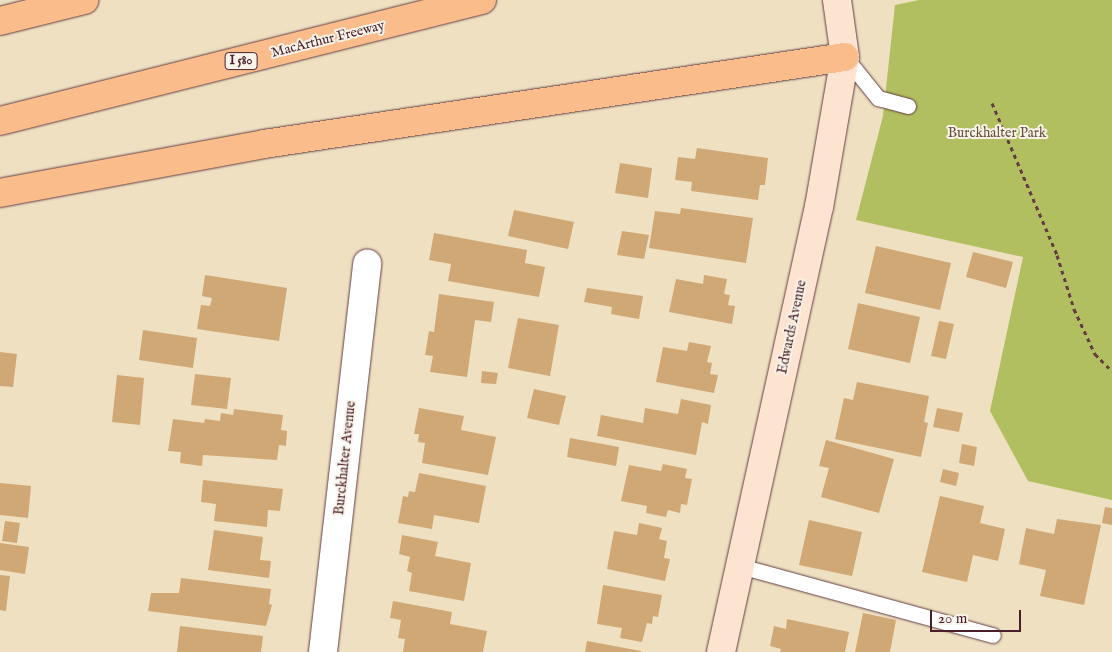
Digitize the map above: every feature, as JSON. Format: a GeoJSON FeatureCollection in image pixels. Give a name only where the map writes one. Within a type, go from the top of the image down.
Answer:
{"type":"FeatureCollection","features":[{"type":"Feature","properties":{"kind":"highway"},"geometry":{"type":"LineString","coordinates":[[0,21],[84,0]]}},
{"type":"Feature","properties":{"kind":"highway","name":"MacArthur Freeway"},"geometry":{"type":"LineString","coordinates":[[0,121],[482,0]]}},
{"type":"Feature","properties":{"kind":"highway"},"geometry":{"type":"LineString","coordinates":[[0,193],[264,144],[845,57]]}},
{"type":"Feature","properties":{"kind":"main road","name":"Edwards Avenue"},"geometry":{"type":"LineString","coordinates":[[721,652],[819,207],[845,57],[837,0]]}},
{"type":"Feature","properties":{"kind":"street","name":"Burckhalter Avenue"},"geometry":{"type":"LineString","coordinates":[[322,652],[367,264]]}},
{"type":"Feature","properties":{"kind":"lane"},"geometry":{"type":"LineString","coordinates":[[845,57],[878,98],[908,106]]}},
{"type":"Feature","properties":{"kind":"lane"},"geometry":{"type":"LineString","coordinates":[[740,566],[993,635]]}},
{"type":"Feature","properties":{"kind":"path"},"geometry":{"type":"LineString","coordinates":[[992,103],[1057,255],[1074,309],[1095,354],[1112,371]]}},
{"type":"Feature","properties":{"kind":"green space","name":"Burckhalter Park"},"geometry":{"type":"Polygon","coordinates":[[[919,0],[1112,0],[1112,500],[1028,481],[990,411],[1023,257],[856,220],[883,116],[895,5],[919,0]]]}},
{"type":"Feature","properties":{"kind":"building"},"geometry":{"type":"Polygon","coordinates":[[[697,148],[768,158],[765,185],[760,185],[758,200],[691,191],[692,182],[675,180],[678,157],[695,159],[697,148]]]}},
{"type":"Feature","properties":{"kind":"building"},"geometry":{"type":"Polygon","coordinates":[[[620,163],[652,168],[648,198],[615,193],[620,163]]]}},
{"type":"Feature","properties":{"kind":"building"},"geometry":{"type":"Polygon","coordinates":[[[681,208],[753,218],[746,263],[649,248],[655,211],[680,214],[681,208]]]}},
{"type":"Feature","properties":{"kind":"building"},"geometry":{"type":"Polygon","coordinates":[[[514,210],[574,222],[568,249],[508,236],[514,210]]]}},
{"type":"Feature","properties":{"kind":"building"},"geometry":{"type":"Polygon","coordinates":[[[622,231],[649,235],[644,259],[617,255],[622,231]]]}},
{"type":"Feature","properties":{"kind":"building"},"geometry":{"type":"Polygon","coordinates":[[[434,233],[527,250],[525,263],[545,267],[539,297],[448,281],[451,264],[429,260],[434,233]]]}},
{"type":"Feature","properties":{"kind":"building"},"geometry":{"type":"Polygon","coordinates":[[[876,246],[951,263],[940,310],[865,293],[876,246]]]}},
{"type":"Feature","properties":{"kind":"building"},"geometry":{"type":"Polygon","coordinates":[[[973,252],[1013,262],[1006,288],[966,277],[973,252]]]}},
{"type":"Feature","properties":{"kind":"building"},"geometry":{"type":"Polygon","coordinates":[[[205,275],[287,288],[279,341],[197,329],[201,305],[210,306],[212,298],[202,296],[205,275]]]}},
{"type":"Feature","properties":{"kind":"building"},"geometry":{"type":"Polygon","coordinates":[[[704,275],[727,279],[724,294],[730,295],[728,305],[735,306],[732,324],[669,312],[676,279],[703,284],[704,275]]]}},
{"type":"Feature","properties":{"kind":"building"},"geometry":{"type":"Polygon","coordinates":[[[587,288],[643,296],[639,319],[611,314],[612,307],[584,302],[587,288]]]}},
{"type":"Feature","properties":{"kind":"building"},"geometry":{"type":"Polygon","coordinates":[[[439,294],[494,302],[491,322],[475,320],[467,377],[430,372],[433,356],[425,355],[429,331],[434,332],[439,294]]]}},
{"type":"Feature","properties":{"kind":"building"},"geometry":{"type":"Polygon","coordinates":[[[858,303],[920,317],[910,363],[848,349],[858,303]]]}},
{"type":"Feature","properties":{"kind":"building"},"geometry":{"type":"Polygon","coordinates":[[[518,318],[559,325],[550,376],[508,368],[518,318]]]}},
{"type":"Feature","properties":{"kind":"building"},"geometry":{"type":"Polygon","coordinates":[[[939,321],[954,324],[946,359],[931,356],[939,321]]]}},
{"type":"Feature","properties":{"kind":"building"},"geometry":{"type":"Polygon","coordinates":[[[143,330],[197,338],[193,368],[139,360],[143,330]]]}},
{"type":"Feature","properties":{"kind":"building"},"geometry":{"type":"Polygon","coordinates":[[[689,342],[711,346],[707,362],[712,363],[710,374],[718,375],[714,393],[656,382],[663,347],[687,351],[689,342]]]}},
{"type":"Feature","properties":{"kind":"building"},"geometry":{"type":"Polygon","coordinates":[[[0,352],[17,354],[13,387],[0,386],[0,352]]]}},
{"type":"Feature","properties":{"kind":"building"},"geometry":{"type":"Polygon","coordinates":[[[482,371],[498,373],[496,384],[481,383],[482,371]]]}},
{"type":"Feature","properties":{"kind":"building"},"geometry":{"type":"Polygon","coordinates":[[[195,374],[231,378],[227,409],[191,405],[195,374]]]}},
{"type":"Feature","properties":{"kind":"building"},"geometry":{"type":"Polygon","coordinates":[[[117,375],[144,378],[140,425],[112,422],[117,375]]]}},
{"type":"Feature","properties":{"kind":"building"},"geometry":{"type":"Polygon","coordinates":[[[857,382],[929,396],[924,422],[928,423],[921,457],[835,439],[844,398],[853,400],[857,382]]]}},
{"type":"Feature","properties":{"kind":"building"},"geometry":{"type":"Polygon","coordinates":[[[534,389],[566,396],[559,425],[527,418],[534,389]]]}},
{"type":"Feature","properties":{"kind":"building"},"geometry":{"type":"Polygon","coordinates":[[[681,399],[711,405],[708,424],[702,422],[696,455],[597,436],[601,415],[643,423],[645,408],[678,414],[681,399]]]}},
{"type":"Feature","properties":{"kind":"building"},"geometry":{"type":"Polygon","coordinates":[[[419,408],[464,416],[461,430],[496,437],[488,475],[422,463],[425,443],[418,442],[419,434],[414,434],[419,408]]]}},
{"type":"Feature","properties":{"kind":"building"},"geometry":{"type":"Polygon","coordinates":[[[937,408],[963,413],[959,432],[933,427],[937,408]]]}},
{"type":"Feature","properties":{"kind":"building"},"geometry":{"type":"Polygon","coordinates":[[[234,409],[283,415],[281,430],[287,431],[286,446],[279,445],[277,460],[203,455],[202,466],[180,463],[181,452],[168,451],[173,419],[204,423],[205,419],[220,421],[221,413],[233,415],[234,409]]]}},
{"type":"Feature","properties":{"kind":"building"},"geometry":{"type":"Polygon","coordinates":[[[570,438],[619,447],[616,466],[567,457],[570,438]]]}},
{"type":"Feature","properties":{"kind":"building"},"geometry":{"type":"Polygon","coordinates":[[[826,440],[894,459],[879,513],[821,497],[829,468],[819,466],[826,440]]]}},
{"type":"Feature","properties":{"kind":"building"},"geometry":{"type":"Polygon","coordinates":[[[962,444],[977,447],[974,466],[959,463],[962,444]]]}},
{"type":"Feature","properties":{"kind":"building"},"geometry":{"type":"Polygon","coordinates":[[[663,464],[687,469],[685,478],[692,479],[687,505],[681,504],[680,513],[668,510],[666,517],[646,513],[647,506],[621,501],[629,465],[661,471],[663,464]]]}},
{"type":"Feature","properties":{"kind":"building"},"geometry":{"type":"Polygon","coordinates":[[[943,469],[959,473],[956,486],[940,482],[943,469]]]}},
{"type":"Feature","properties":{"kind":"building"},"geometry":{"type":"Polygon","coordinates":[[[419,473],[486,486],[479,523],[434,515],[432,529],[398,523],[403,496],[408,497],[409,491],[415,492],[419,473]]]}},
{"type":"Feature","properties":{"kind":"building"},"geometry":{"type":"Polygon","coordinates":[[[203,480],[283,489],[280,511],[268,510],[267,527],[214,521],[216,504],[201,502],[203,480]]]}},
{"type":"Feature","properties":{"kind":"building"},"geometry":{"type":"Polygon","coordinates":[[[0,483],[31,486],[28,518],[0,515],[0,483]]]}},
{"type":"Feature","properties":{"kind":"building"},"geometry":{"type":"Polygon","coordinates":[[[940,496],[984,506],[980,523],[1005,529],[998,561],[973,555],[967,582],[922,572],[940,496]]]}},
{"type":"Feature","properties":{"kind":"building"},"geometry":{"type":"Polygon","coordinates":[[[1105,507],[1112,508],[1112,525],[1102,523],[1105,507]]]}},
{"type":"Feature","properties":{"kind":"building"},"geometry":{"type":"Polygon","coordinates":[[[1057,519],[1101,525],[1084,605],[1040,596],[1046,570],[1019,564],[1026,528],[1054,534],[1057,519]]]}},
{"type":"Feature","properties":{"kind":"building"},"geometry":{"type":"Polygon","coordinates":[[[809,520],[862,532],[852,576],[799,565],[809,520]]]}},
{"type":"Feature","properties":{"kind":"building"},"geometry":{"type":"Polygon","coordinates":[[[5,521],[20,523],[17,543],[2,541],[5,521]]]}},
{"type":"Feature","properties":{"kind":"building"},"geometry":{"type":"Polygon","coordinates":[[[639,523],[662,528],[659,539],[667,541],[664,558],[670,559],[665,581],[607,569],[614,531],[637,535],[639,523]]]}},
{"type":"Feature","properties":{"kind":"building"},"geometry":{"type":"Polygon","coordinates":[[[214,530],[263,537],[260,560],[271,561],[269,578],[208,570],[214,530]]]}},
{"type":"Feature","properties":{"kind":"building"},"geometry":{"type":"Polygon","coordinates":[[[402,535],[438,542],[435,556],[471,563],[464,601],[409,591],[412,573],[407,571],[410,557],[399,554],[402,535]]]}},
{"type":"Feature","properties":{"kind":"building"},"geometry":{"type":"Polygon","coordinates":[[[0,543],[29,547],[25,574],[0,570],[0,543]]]}},
{"type":"Feature","properties":{"kind":"building"},"geometry":{"type":"Polygon","coordinates":[[[0,575],[10,576],[6,611],[0,610],[0,575]]]}},
{"type":"Feature","properties":{"kind":"building"},"geometry":{"type":"Polygon","coordinates":[[[181,578],[271,589],[269,604],[272,605],[266,626],[148,611],[151,593],[179,593],[181,578]]]}},
{"type":"Feature","properties":{"kind":"building"},"geometry":{"type":"Polygon","coordinates":[[[603,585],[662,595],[658,617],[653,616],[652,624],[647,623],[642,642],[620,638],[622,628],[597,624],[603,585]]]}},
{"type":"Feature","properties":{"kind":"building"},"geometry":{"type":"Polygon","coordinates":[[[393,601],[452,612],[450,624],[487,631],[483,652],[403,652],[405,639],[398,638],[401,620],[390,618],[393,601]]]}},
{"type":"Feature","properties":{"kind":"building"},"geometry":{"type":"Polygon","coordinates":[[[863,613],[896,620],[890,652],[855,652],[863,613]]]}},
{"type":"Feature","properties":{"kind":"building"},"geometry":{"type":"Polygon","coordinates":[[[787,619],[849,632],[845,652],[780,652],[781,649],[770,646],[774,626],[786,629],[787,619]]]}},
{"type":"Feature","properties":{"kind":"building"},"geometry":{"type":"Polygon","coordinates":[[[180,626],[263,636],[261,652],[177,652],[180,626]]]}},
{"type":"Feature","properties":{"kind":"building"},"geometry":{"type":"Polygon","coordinates":[[[587,641],[641,651],[641,652],[585,652],[587,641]]]}}]}
